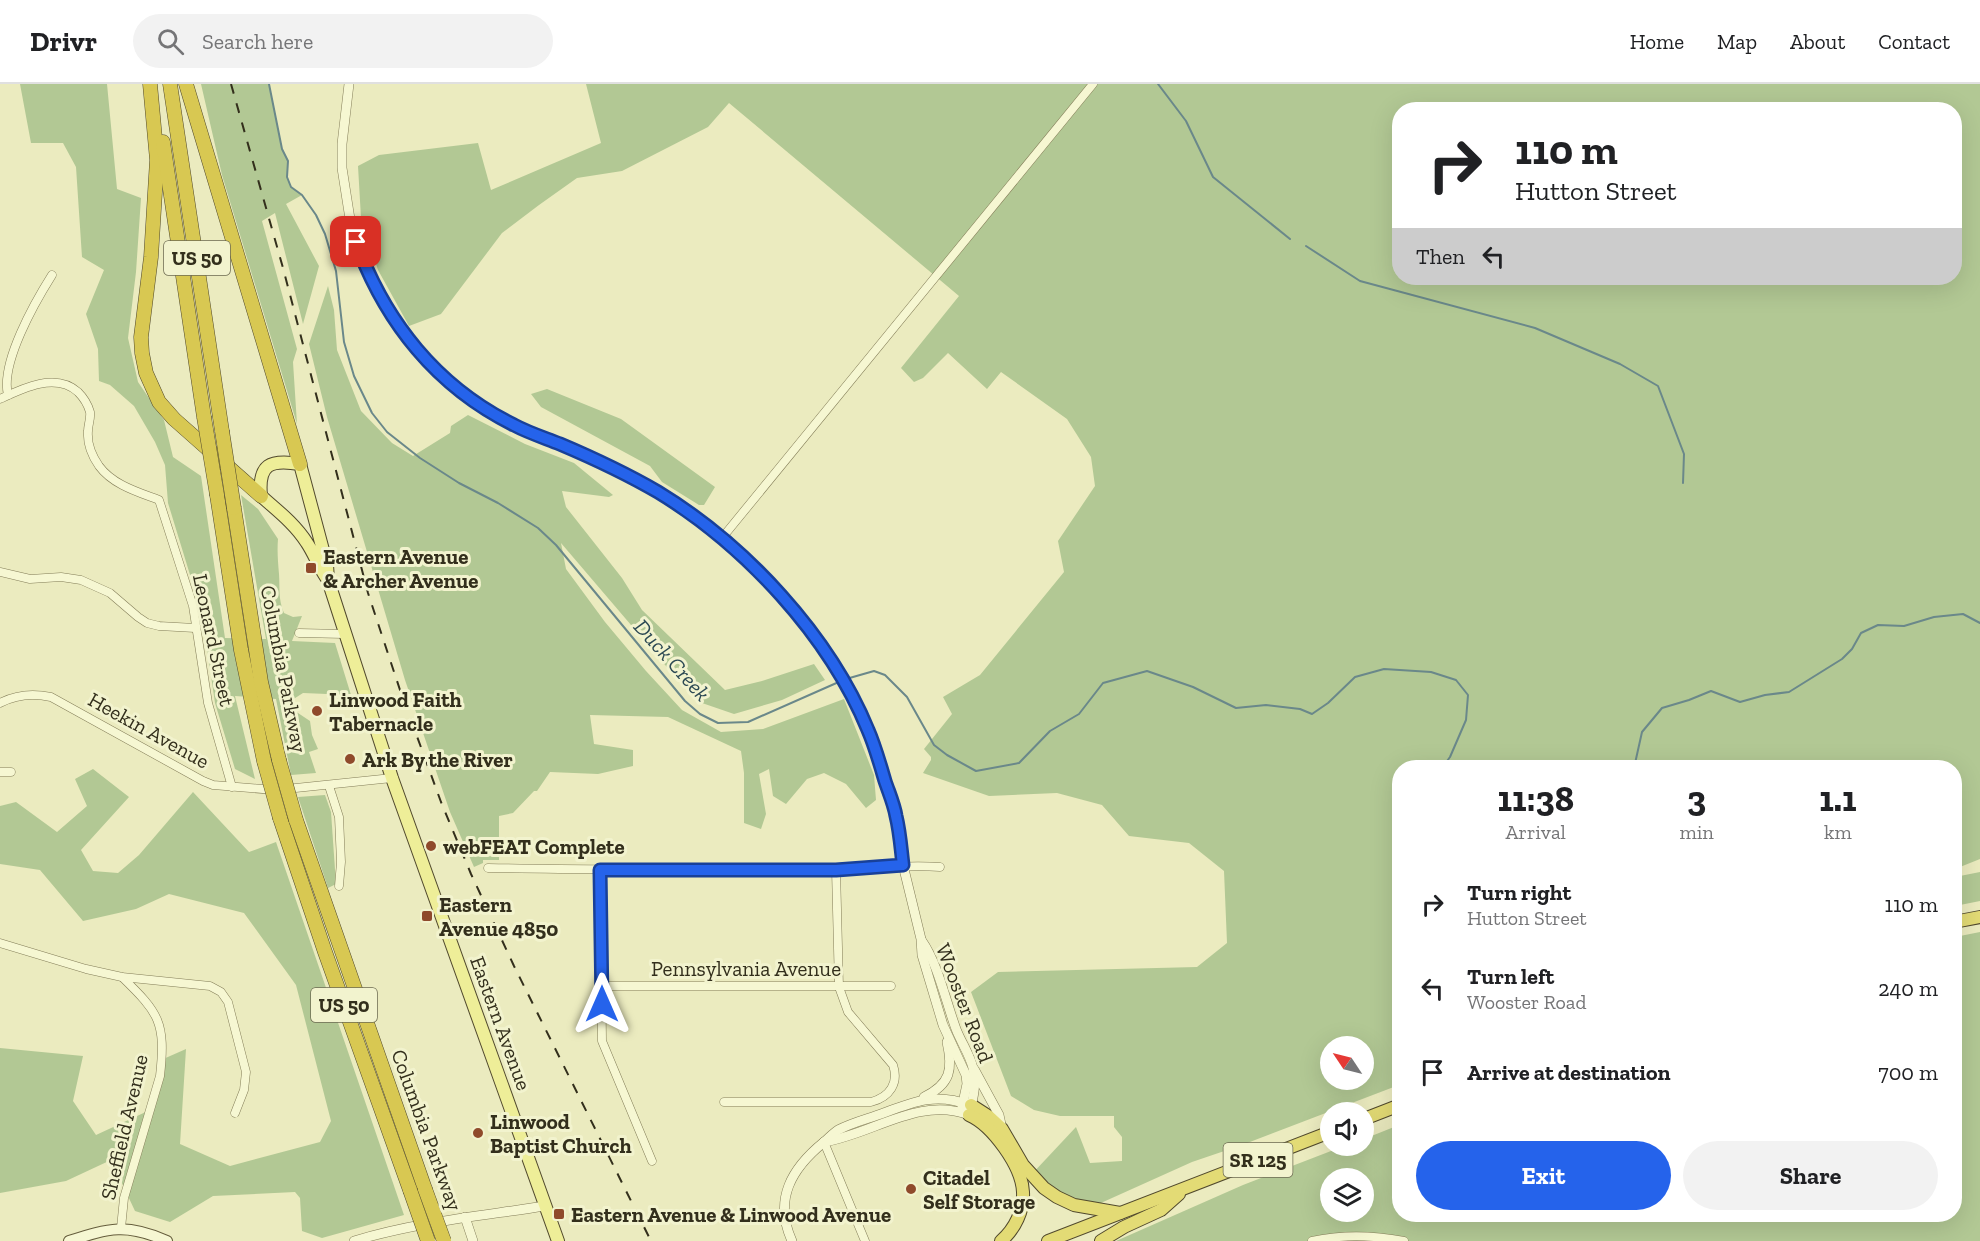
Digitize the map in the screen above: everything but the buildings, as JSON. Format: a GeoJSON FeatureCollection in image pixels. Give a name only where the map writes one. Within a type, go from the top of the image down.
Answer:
{"type":"FeatureCollection","features":[{"type":"Feature","properties":{"kind":"highway","name":"Columbia Parkway"},"geometry":{"type":"LineString","coordinates":[[152,84],[189,306],[241,650],[264,761],[280,818],[325,952],[428,1241]]}},
{"type":"Feature","properties":{"kind":"highway"},"geometry":{"type":"LineString","coordinates":[[152,84],[157,160],[151,257],[141,337],[146,374],[159,402],[174,419],[261,496]]}},
{"type":"Feature","properties":{"kind":"highway","name":"Columbia Parkway"},"geometry":{"type":"LineString","coordinates":[[170,84],[261,682],[279,760],[296,820],[444,1241]]}},
{"type":"Feature","properties":{"kind":"highway"},"geometry":{"type":"LineString","coordinates":[[186,84],[300,464]]}},
{"type":"Feature","properties":{"kind":"highway"},"geometry":{"type":"LineString","coordinates":[[1962,920],[1980,917]]}},
{"type":"Feature","properties":{"kind":"highway"},"geometry":{"type":"LineString","coordinates":[[1374,1115],[1392,1108]]}},
{"type":"Feature","properties":{"kind":"highway"},"geometry":{"type":"LineString","coordinates":[[966,1109],[988,1116],[1002,1129],[1023,1165],[1044,1188],[1057,1197],[1074,1205],[1120,1213]]}},
{"type":"Feature","properties":{"kind":"highway"},"geometry":{"type":"LineString","coordinates":[[966,1109],[998,1139],[1019,1174],[1023,1191],[1022,1205],[1014,1227],[1001,1241]]}},
{"type":"Feature","properties":{"kind":"highway","name":"SR 125"},"geometry":{"type":"LineString","coordinates":[[1048,1241],[1320,1136]]}},
{"type":"Feature","properties":{"kind":"highway"},"geometry":{"type":"LineString","coordinates":[[1101,1241],[1124,1227],[1161,1210],[1186,1188]]}},
{"type":"Feature","properties":{"kind":"main road"},"geometry":{"type":"LineString","coordinates":[[285,462],[300,464],[327,565],[328,580],[319,568],[308,544],[294,525],[261,496],[260,478],[268,465],[285,462]]}},
{"type":"Feature","properties":{"kind":"main road","name":"Eastern Avenue"},"geometry":{"type":"LineString","coordinates":[[328,580],[392,778],[558,1241]]}},
{"type":"Feature","properties":{"kind":"main road"},"geometry":{"type":"LineString","coordinates":[[69,1241],[121,1228],[138,1230],[167,1241]]}},
{"type":"Feature","properties":{"kind":"street","name":"Wooster Road"},"geometry":{"type":"LineString","coordinates":[[349,84],[342,144],[344,186],[350,219],[364,264],[374,286],[399,327],[422,358],[455,388],[486,410],[517,427],[562,445],[656,491],[679,506],[746,559],[813,635],[830,660],[868,730],[897,816],[903,865],[921,939],[922,955],[943,1025],[966,1075],[966,1109]]}},
{"type":"Feature","properties":{"kind":"street"},"geometry":{"type":"LineString","coordinates":[[722,538],[1093,84]]}},
{"type":"Feature","properties":{"kind":"street"},"geometry":{"type":"LineString","coordinates":[[0,399],[8,395],[2,376],[8,349],[20,323],[52,275]]}},
{"type":"Feature","properties":{"kind":"street","name":"Leonard Street"},"geometry":{"type":"LineString","coordinates":[[8,395],[15,390],[47,383],[63,384],[77,391],[89,411],[88,439],[91,451],[100,468],[115,481],[159,500],[193,606],[208,703],[232,787]]}},
{"type":"Feature","properties":{"kind":"street"},"geometry":{"type":"LineString","coordinates":[[0,572],[30,579],[61,577],[81,580],[110,593],[147,622],[159,626],[195,628]]}},
{"type":"Feature","properties":{"kind":"street"},"geometry":{"type":"LineString","coordinates":[[299,633],[344,634]]}},
{"type":"Feature","properties":{"kind":"street","name":"Heekin Avenue"},"geometry":{"type":"LineString","coordinates":[[0,703],[28,694],[51,697],[213,785],[276,790],[392,778]]}},
{"type":"Feature","properties":{"kind":"street"},"geometry":{"type":"LineString","coordinates":[[0,771],[11,772]]}},
{"type":"Feature","properties":{"kind":"street"},"geometry":{"type":"LineString","coordinates":[[329,786],[339,817],[341,862],[339,886]]}},
{"type":"Feature","properties":{"kind":"street"},"geometry":{"type":"LineString","coordinates":[[488,868],[836,870],[903,865],[940,867]]}},
{"type":"Feature","properties":{"kind":"street"},"geometry":{"type":"LineString","coordinates":[[600,870],[602,1041],[652,1161]]}},
{"type":"Feature","properties":{"kind":"street"},"geometry":{"type":"LineString","coordinates":[[723,1102],[871,1102],[879,1100],[890,1092],[894,1083],[894,1067],[848,1012],[839,987],[836,870]]}},
{"type":"Feature","properties":{"kind":"street","name":"Wooster Road"},"geometry":{"type":"LineString","coordinates":[[921,939],[931,955],[957,1032],[973,1067],[975,1082],[966,1109]]}},
{"type":"Feature","properties":{"kind":"street"},"geometry":{"type":"LineString","coordinates":[[0,943],[86,969],[122,977],[210,986],[221,992],[225,997],[246,1072],[244,1090],[236,1113]]}},
{"type":"Feature","properties":{"kind":"street","name":"Sheffield Avenue"},"geometry":{"type":"LineString","coordinates":[[121,1228],[124,1198],[159,1076],[161,1060],[161,1032],[154,1010],[122,977]]}},
{"type":"Feature","properties":{"kind":"street","name":"Pennsylvania Avenue"},"geometry":{"type":"LineString","coordinates":[[602,986],[891,986]]}},
{"type":"Feature","properties":{"kind":"street"},"geometry":{"type":"LineString","coordinates":[[792,1241],[784,1220],[784,1208],[789,1185],[800,1164],[837,1131],[935,1092],[950,1068],[951,1061],[943,1025]]}},
{"type":"Feature","properties":{"kind":"street"},"geometry":{"type":"LineString","coordinates":[[973,1067],[999,1115],[1002,1129]]}},
{"type":"Feature","properties":{"kind":"street"},"geometry":{"type":"LineString","coordinates":[[919,1100],[938,1098],[966,1109]]}},
{"type":"Feature","properties":{"kind":"street"},"geometry":{"type":"LineString","coordinates":[[824,1142],[922,1111],[940,1108],[966,1109]]}},
{"type":"Feature","properties":{"kind":"street"},"geometry":{"type":"LineString","coordinates":[[824,1142],[865,1241]]}},
{"type":"Feature","properties":{"kind":"street"},"geometry":{"type":"LineString","coordinates":[[354,1241],[381,1233],[465,1217],[545,1206]]}},
{"type":"Feature","properties":{"kind":"street"},"geometry":{"type":"LineString","coordinates":[[465,1217],[473,1241]]}},
{"type":"Feature","properties":{"kind":"street"},"geometry":{"type":"LineString","coordinates":[[1312,1241],[1360,1235],[1404,1241]]}},
{"type":"Feature","properties":{"kind":"green space"},"geometry":{"type":"Polygon","coordinates":[[[20,84],[107,84],[117,189],[141,198],[136,272],[128,338],[138,382],[164,420],[173,457],[201,476],[225,638],[266,639],[241,495],[258,509],[278,539],[282,608],[284,613],[293,617],[302,616],[292,641],[335,643],[351,695],[303,693],[292,700],[292,709],[310,721],[312,735],[318,749],[309,752],[316,773],[291,775],[276,699],[235,696],[255,779],[235,769],[215,703],[202,614],[168,503],[165,465],[155,442],[134,406],[110,385],[99,381],[98,349],[86,314],[104,270],[82,257],[76,167],[63,143],[31,143],[20,84]]]}},
{"type":"Feature","properties":{"kind":"green space"},"geometry":{"type":"Polygon","coordinates":[[[201,84],[269,84],[282,149],[288,161],[287,177],[291,187],[302,195],[286,204],[319,266],[303,324],[275,213],[262,221],[297,349],[293,362],[297,424],[222,175],[201,84]]]}},
{"type":"Feature","properties":{"kind":"green space"},"geometry":{"type":"Polygon","coordinates":[[[586,84],[1980,84],[1980,859],[1962,866],[1962,760],[1392,760],[1392,1088],[1355,1102],[1320,1102],[1320,1115],[1192,1162],[1092,1207],[1074,1205],[1031,1175],[1076,1127],[1090,1163],[1122,1161],[1122,1137],[1114,1127],[1114,1116],[1060,1116],[1034,1110],[1011,1096],[971,992],[998,972],[1197,967],[1227,943],[1224,871],[1189,843],[1129,836],[1102,805],[1057,793],[989,796],[923,773],[931,760],[924,749],[952,714],[943,697],[980,675],[1064,572],[1058,541],[1095,486],[1091,457],[1067,419],[1001,372],[987,389],[948,353],[923,378],[914,382],[901,368],[959,296],[729,103],[708,127],[622,171],[577,178],[502,233],[441,314],[409,326],[378,270],[361,218],[358,166],[379,155],[478,143],[491,190],[601,143],[586,84]]]}},
{"type":"Feature","properties":{"kind":"green space"},"geometry":{"type":"Polygon","coordinates":[[[328,286],[334,310],[337,350],[361,411],[392,443],[413,456],[450,433],[451,426],[468,415],[525,444],[574,463],[613,495],[609,497],[562,491],[566,507],[622,578],[642,610],[725,690],[814,664],[825,680],[782,700],[734,714],[702,703],[666,666],[561,543],[566,569],[605,622],[646,671],[682,710],[721,732],[763,729],[844,699],[874,775],[876,800],[866,808],[846,784],[824,773],[807,779],[786,804],[773,796],[769,769],[759,774],[766,814],[761,829],[744,823],[744,773],[741,751],[668,717],[590,715],[594,744],[633,750],[633,766],[598,774],[550,772],[537,791],[534,791],[513,813],[499,816],[499,860],[483,860],[483,863],[474,867],[450,812],[405,680],[327,417],[309,344],[328,286]]]}},
{"type":"Feature","properties":{"kind":"green space"},"geometry":{"type":"Polygon","coordinates":[[[547,389],[621,419],[715,487],[704,505],[699,505],[662,482],[650,466],[541,407],[531,394],[547,389]]]}},
{"type":"Feature","properties":{"kind":"green space"},"geometry":{"type":"Polygon","coordinates":[[[93,769],[129,797],[81,850],[93,871],[118,873],[139,855],[193,792],[249,852],[276,842],[404,1215],[322,1238],[302,1231],[300,1198],[295,1192],[213,1196],[170,1222],[135,1211],[111,1160],[66,1181],[0,1193],[0,1048],[83,1056],[73,1101],[96,1135],[150,1110],[161,1060],[186,1049],[180,1144],[230,1166],[320,1142],[331,1121],[296,985],[244,913],[169,894],[136,909],[83,921],[40,870],[0,864],[0,806],[16,802],[57,832],[87,806],[75,779],[93,769]]]}},
{"type":"Feature","properties":{"kind":"green space"},"geometry":{"type":"Polygon","coordinates":[[[325,795],[331,812],[336,884],[328,888],[298,797],[325,795]]]}},
{"type":"Feature","properties":{"kind":"green space"},"geometry":{"type":"Polygon","coordinates":[[[1980,872],[1980,901],[1962,905],[1962,876],[1980,872]]]}},
{"type":"Feature","properties":{"kind":"green space"},"geometry":{"type":"Polygon","coordinates":[[[1980,932],[1980,1241],[1116,1241],[1243,1185],[1320,1155],[1374,1156],[1374,1135],[1392,1128],[1392,1222],[1962,1222],[1962,936],[1980,932]]]}},
{"type":"Feature","properties":{"kind":"waterway","name":"Duck Creek"},"geometry":{"type":"LineString","coordinates":[[269,84],[282,149],[288,161],[287,177],[291,187],[302,195],[316,215],[325,234],[336,271],[344,342],[354,376],[372,413],[387,432],[420,458],[459,483],[498,503],[538,528],[556,545],[685,701],[700,714],[718,723],[748,722],[841,681]]}},
{"type":"Feature","properties":{"kind":"waterway"},"geometry":{"type":"LineString","coordinates":[[1158,84],[1186,121],[1213,177],[1290,239]]}},
{"type":"Feature","properties":{"kind":"waterway"},"geometry":{"type":"LineString","coordinates":[[1306,246],[1360,281],[1535,328],[1620,364],[1658,386],[1684,454],[1683,483]]}},
{"type":"Feature","properties":{"kind":"waterway","name":"Duck Creek"},"geometry":{"type":"LineString","coordinates":[[1636,760],[1642,732],[1662,708],[1711,691],[1740,702],[1765,695],[1789,692],[1842,659],[1852,649],[1861,633],[1878,625],[1904,626],[1934,617],[1963,614],[1980,623]]}},
{"type":"Feature","properties":{"kind":"waterway","name":"Duck Creek"},"geometry":{"type":"LineString","coordinates":[[846,679],[874,671],[885,675],[907,697],[934,745],[976,771],[1019,763],[1050,731],[1079,714],[1103,683],[1147,671],[1193,687],[1236,708],[1266,705],[1300,709],[1312,714],[1328,703],[1355,677],[1384,669],[1431,672],[1456,680],[1468,695],[1466,720],[1448,760]]}},
{"type":"Feature","properties":{"kind":"railway"},"geometry":{"type":"LineString","coordinates":[[231,84],[283,268],[368,593],[400,690],[441,802],[471,874],[514,966],[651,1241]]}},
{"type":"Feature","properties":{"kind":"place","name":"Eastern Avenue & Archer Avenue"},"geometry":{"type":"Point","coordinates":[311,568]}},
{"type":"Feature","properties":{"kind":"place","name":"Linwood Faith Tabernacle"},"geometry":{"type":"Point","coordinates":[317,711]}},
{"type":"Feature","properties":{"kind":"place","name":"Ark By the River"},"geometry":{"type":"Point","coordinates":[350,759]}},
{"type":"Feature","properties":{"kind":"place","name":"webFEAT Complete"},"geometry":{"type":"Point","coordinates":[431,846]}},
{"type":"Feature","properties":{"kind":"place","name":"Eastern Avenue 4850"},"geometry":{"type":"Point","coordinates":[427,916]}},
{"type":"Feature","properties":{"kind":"place","name":"Linwood Baptist Church"},"geometry":{"type":"Point","coordinates":[478,1133]}},
{"type":"Feature","properties":{"kind":"place","name":"Citadel Self Storage"},"geometry":{"type":"Point","coordinates":[911,1189]}},
{"type":"Feature","properties":{"kind":"place","name":"Eastern Avenue & Linwood Avenue"},"geometry":{"type":"Point","coordinates":[559,1214]}},
{"type":"Feature","properties":{"kind":"route"},"geometry":{"type":"LineString","coordinates":[[356,242],[385,307],[422,358],[455,388],[476,404],[517,427],[562,445],[656,491],[722,538],[771,584],[813,635],[844,682],[868,730],[897,816],[903,865],[836,870],[600,870],[602,1004]]}}]}
